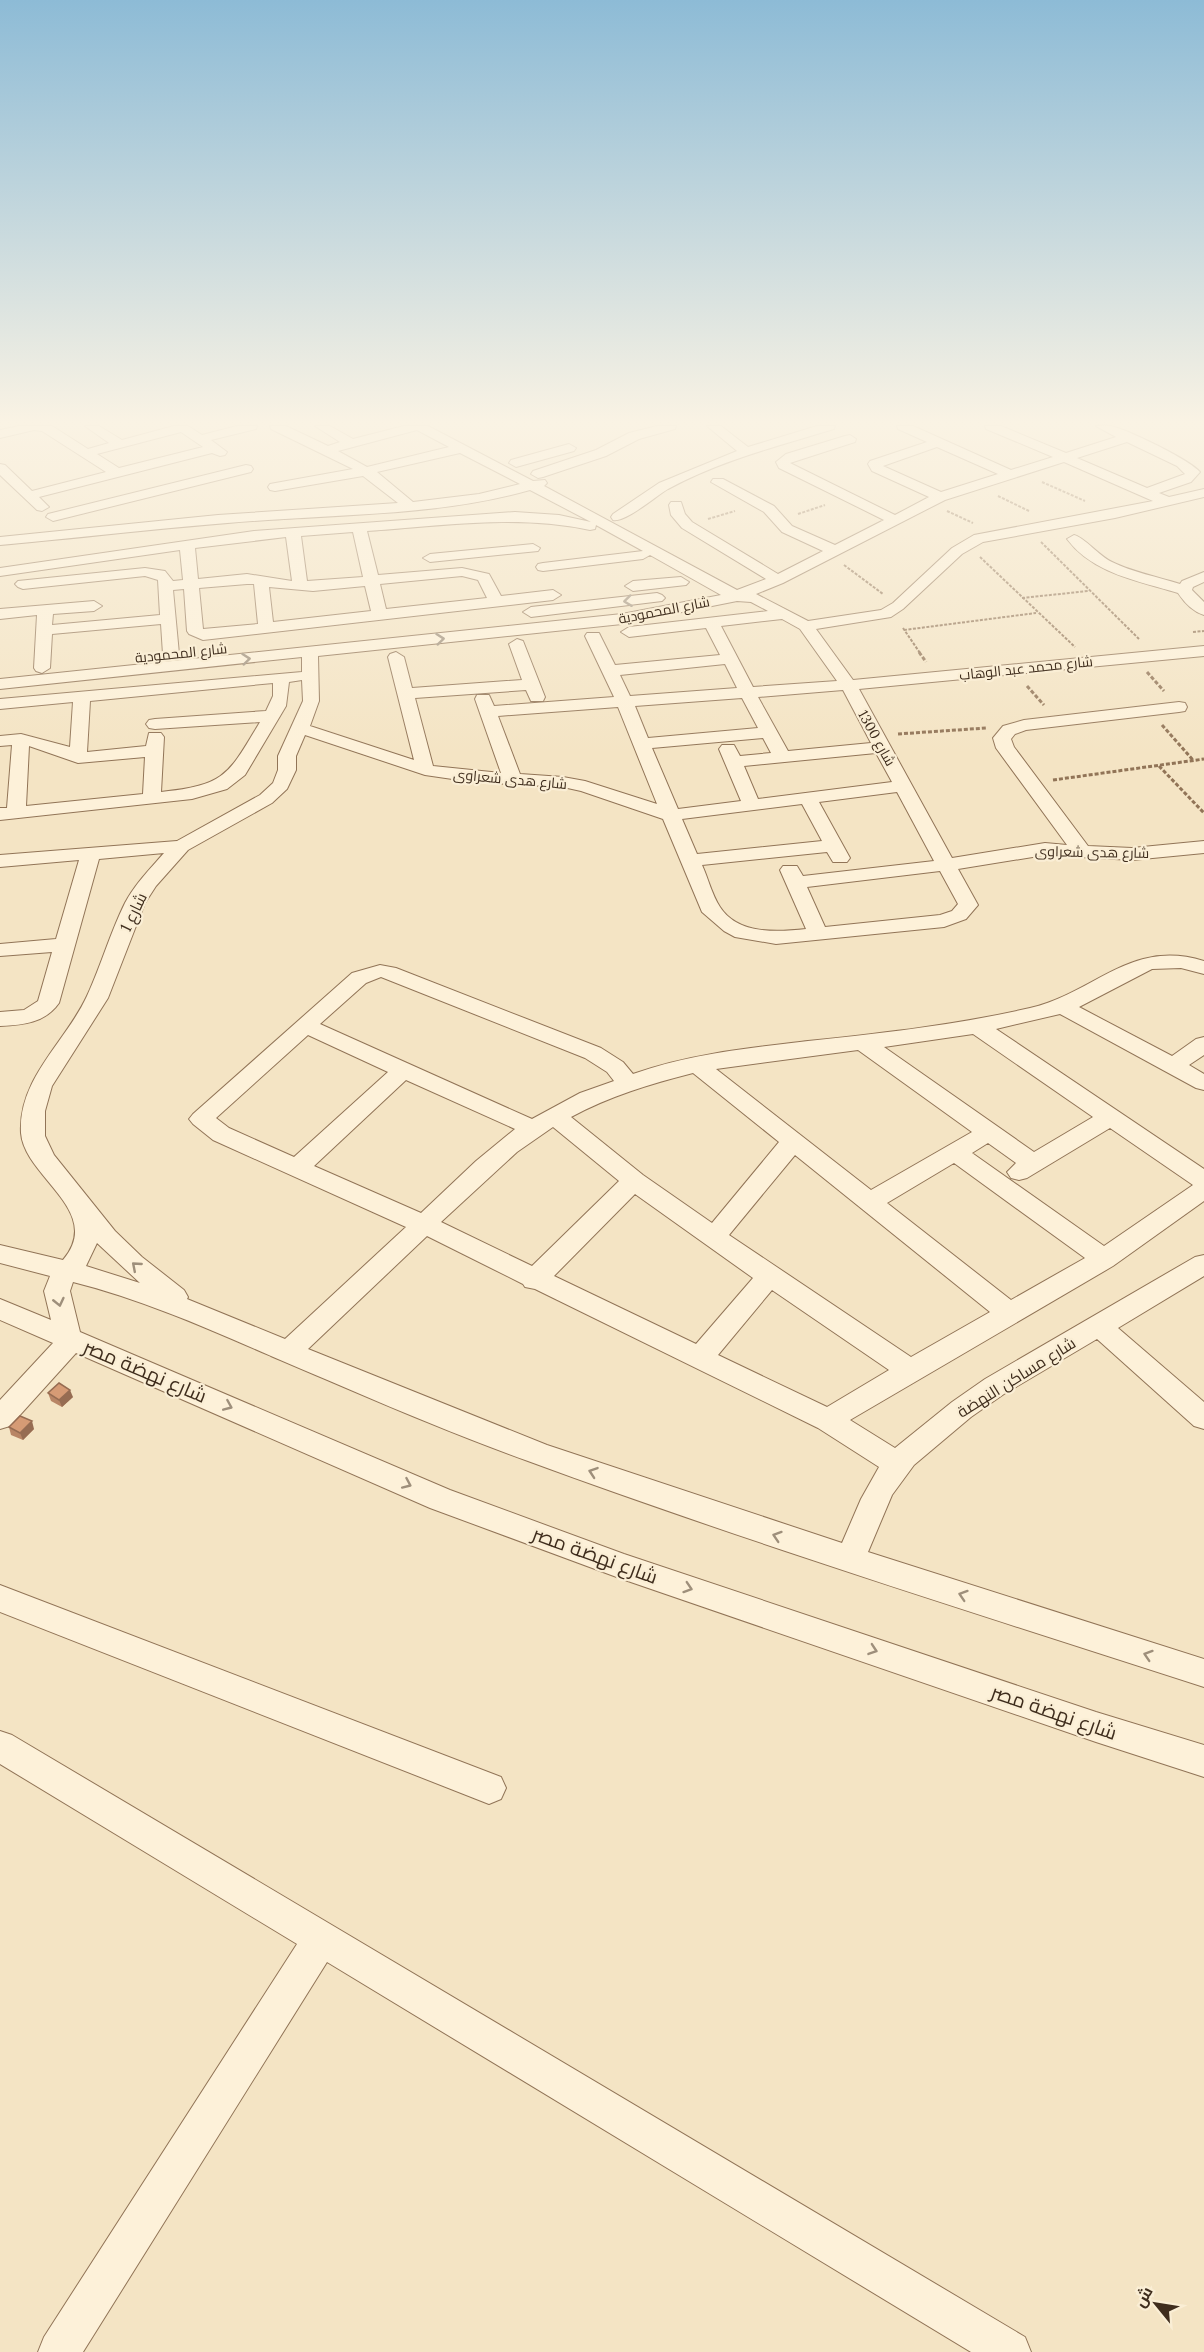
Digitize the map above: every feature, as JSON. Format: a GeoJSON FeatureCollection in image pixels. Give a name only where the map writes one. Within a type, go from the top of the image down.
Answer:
{"type":"FeatureCollection","features":[{"type":"Feature","properties":{"kind":"street"},"geometry":{"type":"LineString","coordinates":[[0,541],[52,536]]}},
{"type":"Feature","properties":{"kind":"street"},"geometry":{"type":"LineString","coordinates":[[0,572],[187,544],[260,536]]}},
{"type":"Feature","properties":{"kind":"street"},"geometry":{"type":"LineString","coordinates":[[293,536],[300,586]]}},
{"type":"Feature","properties":{"kind":"street"},"geometry":{"type":"LineString","coordinates":[[361,536],[380,615]]}},
{"type":"Feature","properties":{"kind":"street"},"geometry":{"type":"LineString","coordinates":[[423,536],[435,574]]}},
{"type":"Feature","properties":{"kind":"street"},"geometry":{"type":"LineString","coordinates":[[526,536],[559,594]]}},
{"type":"Feature","properties":{"kind":"street"},"geometry":{"type":"LineString","coordinates":[[608,536],[643,555],[704,597]]}},
{"type":"Feature","properties":{"kind":"street","name":"شارع 1300"},"geometry":{"type":"LineString","coordinates":[[641,536],[806,626],[848,685],[968,905],[959,915],[944,921],[818,934]]}},
{"type":"Feature","properties":{"kind":"street","name":"شارع 1300"},"geometry":{"type":"LineString","coordinates":[[649,536],[742,592]]}},
{"type":"Feature","properties":{"kind":"street"},"geometry":{"type":"LineString","coordinates":[[703,536],[773,582]]}},
{"type":"Feature","properties":{"kind":"street"},"geometry":{"type":"LineString","coordinates":[[798,536],[829,554]]}},
{"type":"Feature","properties":{"kind":"street","name":"شارع المحمودية"},"geometry":{"type":"LineString","coordinates":[[0,684],[135,664],[171,654],[742,592],[773,582],[864,536]]}},
{"type":"Feature","properties":{"kind":"street"},"geometry":{"type":"LineString","coordinates":[[806,626],[877,617],[895,608],[966,544],[990,536]]}},
{"type":"Feature","properties":{"kind":"street"},"geometry":{"type":"LineString","coordinates":[[1074,538],[1093,558],[1110,567],[1184,590],[1204,610]]}},
{"type":"Feature","properties":{"kind":"street"},"geometry":{"type":"LineString","coordinates":[[187,544],[197,632],[207,635],[681,582]]}},
{"type":"Feature","properties":{"kind":"street"},"geometry":{"type":"LineString","coordinates":[[430,558],[533,548]]}},
{"type":"Feature","properties":{"kind":"street"},"geometry":{"type":"LineString","coordinates":[[543,567],[643,555]]}},
{"type":"Feature","properties":{"kind":"street"},"geometry":{"type":"LineString","coordinates":[[0,586],[154,572],[162,575],[171,654]]}},
{"type":"Feature","properties":{"kind":"street"},"geometry":{"type":"LineString","coordinates":[[165,586],[247,579],[300,586],[462,572],[478,574],[488,580],[496,601]]}},
{"type":"Feature","properties":{"kind":"street"},"geometry":{"type":"LineString","coordinates":[[94,577],[94,626]]}},
{"type":"Feature","properties":{"kind":"street"},"geometry":{"type":"LineString","coordinates":[[1184,590],[1186,584],[1204,577]]}},
{"type":"Feature","properties":{"kind":"street"},"geometry":{"type":"LineString","coordinates":[[261,581],[266,628]]}},
{"type":"Feature","properties":{"kind":"street","name":"شارع المحمودية"},"geometry":{"type":"LineString","coordinates":[[0,672],[135,664],[311,665],[622,619],[704,597]]}},
{"type":"Feature","properties":{"kind":"street"},"geometry":{"type":"LineString","coordinates":[[0,614],[94,606]]}},
{"type":"Feature","properties":{"kind":"street"},"geometry":{"type":"LineString","coordinates":[[42,668],[46,610]]}},
{"type":"Feature","properties":{"kind":"street"},"geometry":{"type":"LineString","coordinates":[[0,704],[281,678],[311,665],[787,614]]}},
{"type":"Feature","properties":{"kind":"street"},"geometry":{"type":"LineString","coordinates":[[44,630],[168,619]]}},
{"type":"Feature","properties":{"kind":"street"},"geometry":{"type":"LineString","coordinates":[[711,623],[782,757]]}},
{"type":"Feature","properties":{"kind":"street"},"geometry":{"type":"LineString","coordinates":[[593,636],[624,701],[712,912],[731,927],[755,936],[776,938],[818,934],[782,851]]}},
{"type":"Feature","properties":{"kind":"street"},"geometry":{"type":"LineString","coordinates":[[517,644],[540,708]]}},
{"type":"Feature","properties":{"kind":"street","name":"شارع محمد عبد الوهاب"},"geometry":{"type":"LineString","coordinates":[[488,711],[848,685],[1204,651]]}},
{"type":"Feature","properties":{"kind":"street"},"geometry":{"type":"LineString","coordinates":[[396,657],[426,770]]}},
{"type":"Feature","properties":{"kind":"street"},"geometry":{"type":"LineString","coordinates":[[609,670],[731,659]]}},
{"type":"Feature","properties":{"kind":"street","name":"شارع 1"},"geometry":{"type":"LineString","coordinates":[[199,1314],[164,1290],[133,1264],[106,1237],[83,1209],[44,1160],[33,1136],[33,1111],[41,1086],[97,998],[135,903],[163,864],[181,846],[266,799],[280,785],[287,770],[291,742],[300,728],[311,701],[311,665]]}},
{"type":"Feature","properties":{"kind":"street"},"geometry":{"type":"LineString","coordinates":[[21,739],[8,813],[207,790],[231,778],[239,771],[272,716],[281,696],[281,678]]}},
{"type":"Feature","properties":{"kind":"street"},"geometry":{"type":"LineString","coordinates":[[406,694],[533,684]]}},
{"type":"Feature","properties":{"kind":"street"},"geometry":{"type":"LineString","coordinates":[[479,688],[512,778]]}},
{"type":"Feature","properties":{"kind":"street"},"geometry":{"type":"LineString","coordinates":[[152,798],[157,689]]}},
{"type":"Feature","properties":{"kind":"street"},"geometry":{"type":"LineString","coordinates":[[78,758],[82,696]]}},
{"type":"Feature","properties":{"kind":"street"},"geometry":{"type":"LineString","coordinates":[[1081,850],[1005,748],[1002,738],[1009,730],[1024,725],[1179,707]]}},
{"type":"Feature","properties":{"kind":"street"},"geometry":{"type":"LineString","coordinates":[[155,724],[272,716]]}},
{"type":"Feature","properties":{"kind":"street","name":"شارع هدى شعراوى"},"geometry":{"type":"LineString","coordinates":[[300,728],[426,770],[473,777],[512,778],[585,786],[671,815]]}},
{"type":"Feature","properties":{"kind":"street"},"geometry":{"type":"LineString","coordinates":[[642,744],[769,732]]}},
{"type":"Feature","properties":{"kind":"street"},"geometry":{"type":"LineString","coordinates":[[722,737],[752,805]]}},
{"type":"Feature","properties":{"kind":"street"},"geometry":{"type":"LineString","coordinates":[[0,741],[21,739],[52,746],[78,758],[154,751]]}},
{"type":"Feature","properties":{"kind":"street"},"geometry":{"type":"LineString","coordinates":[[734,762],[879,742]]}},
{"type":"Feature","properties":{"kind":"street"},"geometry":{"type":"LineString","coordinates":[[671,815],[903,786]]}},
{"type":"Feature","properties":{"kind":"street"},"geometry":{"type":"LineString","coordinates":[[808,798],[849,876]]}},
{"type":"Feature","properties":{"kind":"street"},"geometry":{"type":"LineString","coordinates":[[0,861],[181,846]]}},
{"type":"Feature","properties":{"kind":"street"},"geometry":{"type":"LineString","coordinates":[[690,860],[834,846]]}},
{"type":"Feature","properties":{"kind":"street","name":"شارع هدى شعراوى"},"geometry":{"type":"LineString","coordinates":[[796,883],[945,865],[1046,849],[1132,854],[1204,847]]}},
{"type":"Feature","properties":{"kind":"street"},"geometry":{"type":"LineString","coordinates":[[0,1019],[27,1017],[44,1008],[48,1003],[91,853]]}},
{"type":"Feature","properties":{"kind":"street"},"geometry":{"type":"LineString","coordinates":[[0,950],[64,945]]}},
{"type":"Feature","properties":{"kind":"street"},"geometry":{"type":"LineString","coordinates":[[288,1352],[477,1174],[532,1128],[629,1083],[698,1066],[777,1052],[978,1027],[1061,1006],[1145,963],[1162,959],[1175,959],[1204,968]]}},
{"type":"Feature","properties":{"kind":"street"},"geometry":{"type":"LineString","coordinates":[[629,1083],[615,1067],[593,1053],[389,972],[380,971],[359,978],[201,1119],[220,1134],[423,1224],[534,1280],[828,1420],[897,1464]]}},
{"type":"Feature","properties":{"kind":"street"},"geometry":{"type":"LineString","coordinates":[[1061,1006],[1204,1083]]}},
{"type":"Feature","properties":{"kind":"street"},"geometry":{"type":"LineString","coordinates":[[306,1026],[532,1128]]}},
{"type":"Feature","properties":{"kind":"street"},"geometry":{"type":"LineString","coordinates":[[978,1027],[1204,1181]]}},
{"type":"Feature","properties":{"kind":"street"},"geometry":{"type":"LineString","coordinates":[[862,1042],[1032,1163]]}},
{"type":"Feature","properties":{"kind":"street"},"geometry":{"type":"LineString","coordinates":[[1173,1066],[1204,1044]]}},
{"type":"Feature","properties":{"kind":"street"},"geometry":{"type":"LineString","coordinates":[[698,1066],[1010,1313]]}},
{"type":"Feature","properties":{"kind":"street"},"geometry":{"type":"LineString","coordinates":[[297,1168],[405,1069]]}},
{"type":"Feature","properties":{"kind":"street"},"geometry":{"type":"LineString","coordinates":[[555,1116],[633,1181],[769,1276],[910,1370]]}},
{"type":"Feature","properties":{"kind":"street"},"geometry":{"type":"LineString","coordinates":[[999,1184],[1110,1117]]}},
{"type":"Feature","properties":{"kind":"street"},"geometry":{"type":"LineString","coordinates":[[870,1202],[989,1132]]}},
{"type":"Feature","properties":{"kind":"street"},"geometry":{"type":"LineString","coordinates":[[714,1237],[793,1141]]}},
{"type":"Feature","properties":{"kind":"street"},"geometry":{"type":"LineString","coordinates":[[955,1152],[1104,1259]]}},
{"type":"Feature","properties":{"kind":"street"},"geometry":{"type":"LineString","coordinates":[[534,1280],[633,1181]]}},
{"type":"Feature","properties":{"kind":"street"},"geometry":{"type":"LineString","coordinates":[[828,1420],[910,1370],[1104,1259],[1204,1189]]}},
{"type":"Feature","properties":{"kind":"street"},"geometry":{"type":"LineString","coordinates":[[0,1418],[11,1392],[63,1351],[68,1338],[57,1291],[58,1284],[78,1259],[86,1236],[87,1222],[83,1209]]}},
{"type":"Feature","properties":{"kind":"street"},"geometry":{"type":"LineString","coordinates":[[0,1254],[68,1269],[199,1314],[537,1453],[850,1559],[1204,1673]]}},
{"type":"Feature","properties":{"kind":"street","name":"شارع مساكن النهضة"},"geometry":{"type":"LineString","coordinates":[[850,1559],[867,1515],[897,1464],[960,1409],[1099,1326],[1177,1283],[1204,1264]]}},
{"type":"Feature","properties":{"kind":"street"},"geometry":{"type":"LineString","coordinates":[[700,1358],[769,1276]]}},
{"type":"Feature","properties":{"kind":"street","name":"شارع نهضة مصر"},"geometry":{"type":"LineString","coordinates":[[0,1309],[450,1503],[622,1566],[1096,1727],[1204,1761]]}},
{"type":"Feature","properties":{"kind":"street"},"geometry":{"type":"LineString","coordinates":[[1099,1326],[1204,1418]]}},
{"type":"Feature","properties":{"kind":"street"},"geometry":{"type":"LineString","coordinates":[[0,1598],[489,1788]]}},
{"type":"Feature","properties":{"kind":"street"},"geometry":{"type":"LineString","coordinates":[[0,1746],[1010,2352]]}},
{"type":"Feature","properties":{"kind":"street"},"geometry":{"type":"LineString","coordinates":[[59,2352],[321,1939]]}},
{"type":"Feature","properties":{"kind":"path"},"geometry":{"type":"LineString","coordinates":[[1035,536],[1088,591],[1139,639]]}},
{"type":"Feature","properties":{"kind":"path"},"geometry":{"type":"LineString","coordinates":[[966,544],[1075,647]]}},
{"type":"Feature","properties":{"kind":"path"},"geometry":{"type":"LineString","coordinates":[[829,554],[851,569],[895,608],[904,630],[928,665]]}},
{"type":"Feature","properties":{"kind":"path"},"geometry":{"type":"LineString","coordinates":[[1021,598],[1088,591]]}},
{"type":"Feature","properties":{"kind":"path"},"geometry":{"type":"LineString","coordinates":[[904,630],[1037,613]]}},
{"type":"Feature","properties":{"kind":"path"},"geometry":{"type":"LineString","coordinates":[[1013,669],[1059,721]]}},
{"type":"Feature","properties":{"kind":"path"},"geometry":{"type":"LineString","coordinates":[[1148,711],[1193,761]]}},
{"type":"Feature","properties":{"kind":"path"},"geometry":{"type":"LineString","coordinates":[[879,742],[966,728],[1009,730]]}},
{"type":"Feature","properties":{"kind":"path"},"geometry":{"type":"LineString","coordinates":[[1032,783],[1204,759]]}},
{"type":"Feature","properties":{"kind":"path"},"geometry":{"type":"LineString","coordinates":[[1158,765],[1204,813]]}},
{"type":"Feature","properties":{"kind":"building"},"geometry":{"type":"Polygon","coordinates":[[[59,1383],[70,1390],[59,1400],[48,1393],[59,1383]]]}},
{"type":"Feature","properties":{"kind":"building"},"geometry":{"type":"Polygon","coordinates":[[[20,1416],[32,1421],[20,1433],[9,1427],[20,1416]]]}}]}
